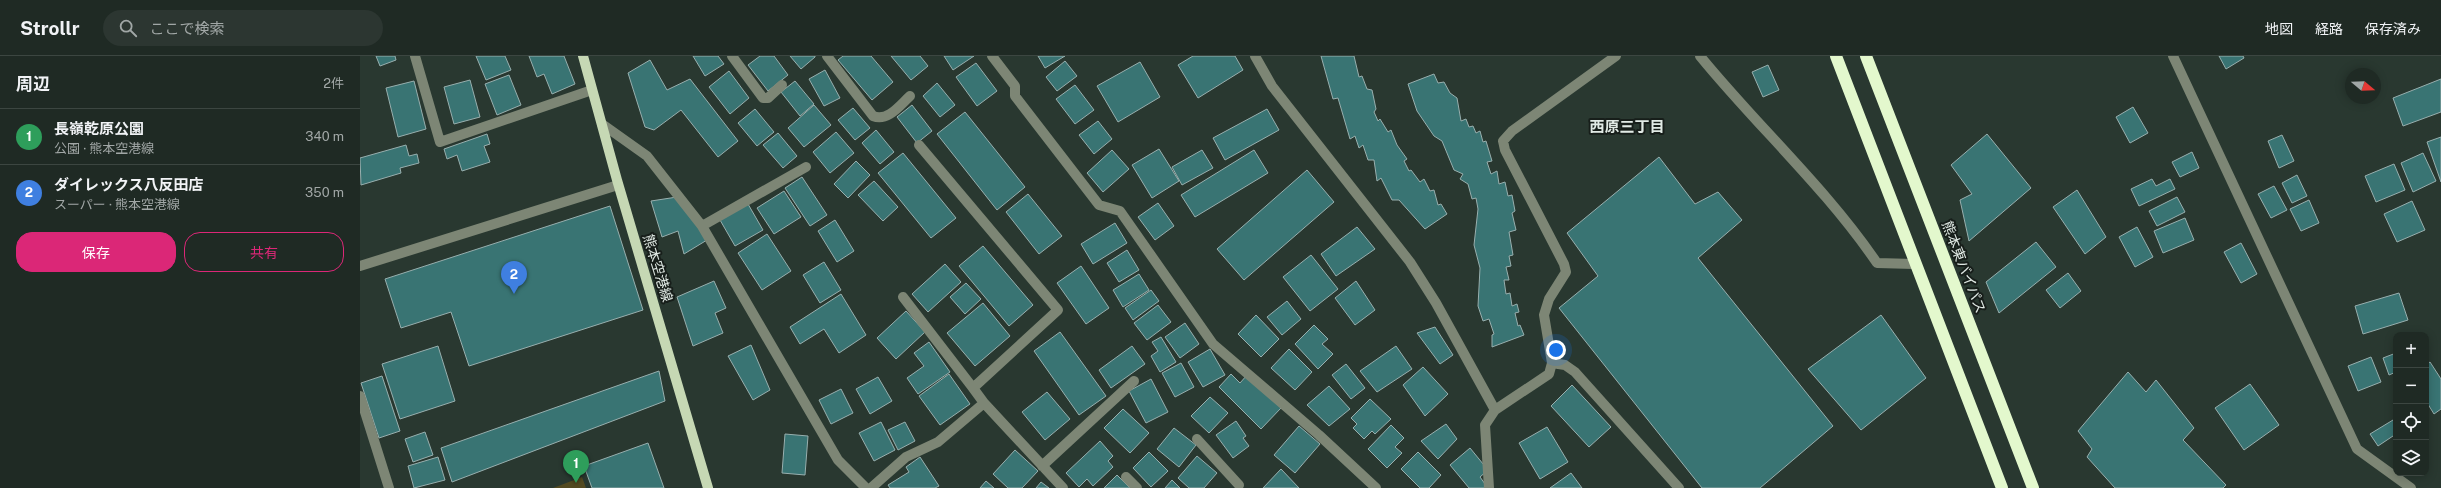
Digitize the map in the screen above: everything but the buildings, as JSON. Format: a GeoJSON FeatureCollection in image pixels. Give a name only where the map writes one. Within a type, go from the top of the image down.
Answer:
{"type":"FeatureCollection","features":[{"type":"Feature","properties":{"kind":"highway"},"geometry":{"type":"LineString","coordinates":[[1836,56],[1914,264],[2002,488]]}},
{"type":"Feature","properties":{"kind":"highway","name":"熊本東バイパス"},"geometry":{"type":"LineString","coordinates":[[1866,56],[2033,488]]}},
{"type":"Feature","properties":{"kind":"main road","name":"熊本空港線"},"geometry":{"type":"LineString","coordinates":[[583,56],[618,185],[708,488]]}},
{"type":"Feature","properties":{"kind":"street"},"geometry":{"type":"LineString","coordinates":[[415,56],[440,142],[592,90]]}},
{"type":"Feature","properties":{"kind":"street"},"geometry":{"type":"LineString","coordinates":[[732,56],[764,98],[768,98],[782,85]]}},
{"type":"Feature","properties":{"kind":"street"},"geometry":{"type":"LineString","coordinates":[[827,56],[873,116],[879,118],[888,116],[910,96]]}},
{"type":"Feature","properties":{"kind":"street"},"geometry":{"type":"LineString","coordinates":[[992,56],[1015,86],[1015,96],[1099,204],[1120,211],[1213,344],[1319,435],[1376,488]]}},
{"type":"Feature","properties":{"kind":"street"},"geometry":{"type":"LineString","coordinates":[[1255,56],[1272,86],[1410,262],[1436,303],[1495,410]]}},
{"type":"Feature","properties":{"kind":"street"},"geometry":{"type":"LineString","coordinates":[[1498,488],[1490,483],[1485,425],[1495,410],[1548,374],[1552,363],[1544,315],[1549,299],[1565,276],[1565,268],[1505,150],[1503,141],[1512,131],[1616,56]]}},
{"type":"Feature","properties":{"kind":"street"},"geometry":{"type":"LineString","coordinates":[[1700,56],[1729,91],[1806,172],[1855,232],[1877,263],[1914,264]]}},
{"type":"Feature","properties":{"kind":"street"},"geometry":{"type":"LineString","coordinates":[[2173,56],[2357,449],[2410,488]]}},
{"type":"Feature","properties":{"kind":"street"},"geometry":{"type":"LineString","coordinates":[[602,124],[647,156],[702,226],[838,460],[866,488]]}},
{"type":"Feature","properties":{"kind":"street"},"geometry":{"type":"LineString","coordinates":[[919,145],[1058,310],[973,388]]}},
{"type":"Feature","properties":{"kind":"street"},"geometry":{"type":"LineString","coordinates":[[702,226],[806,167]]}},
{"type":"Feature","properties":{"kind":"street"},"geometry":{"type":"LineString","coordinates":[[360,266],[618,185]]}},
{"type":"Feature","properties":{"kind":"street"},"geometry":{"type":"LineString","coordinates":[[903,297],[984,403],[1063,488]]}},
{"type":"Feature","properties":{"kind":"street"},"geometry":{"type":"LineString","coordinates":[[1552,363],[1565,366],[1575,372],[1679,488]]}},
{"type":"Feature","properties":{"kind":"street"},"geometry":{"type":"LineString","coordinates":[[1042,466],[1134,381]]}},
{"type":"Feature","properties":{"kind":"street"},"geometry":{"type":"LineString","coordinates":[[360,396],[389,488]]}},
{"type":"Feature","properties":{"kind":"street"},"geometry":{"type":"LineString","coordinates":[[871,488],[906,457],[934,444],[984,403]]}},
{"type":"Feature","properties":{"kind":"street"},"geometry":{"type":"LineString","coordinates":[[1197,439],[1239,487]]}},
{"type":"Feature","properties":{"kind":"street"},"geometry":{"type":"LineString","coordinates":[[1126,477],[1137,488]]}},
{"type":"Feature","properties":{"kind":"shaded area"},"geometry":{"type":"Polygon","coordinates":[[[582,477],[586,488],[553,488],[582,477]]]}},
{"type":"Feature","properties":{"kind":"place","name":"ダイレックス八反田店"},"geometry":{"type":"Point","coordinates":[514,294]}},
{"type":"Feature","properties":{"kind":"place","name":"長嶺乾原公園"},"geometry":{"type":"Point","coordinates":[576,483]}},
{"type":"Feature","properties":{"kind":"district","name":"西原三丁目"},"geometry":{"type":"Point","coordinates":[1627,126]}}]}
